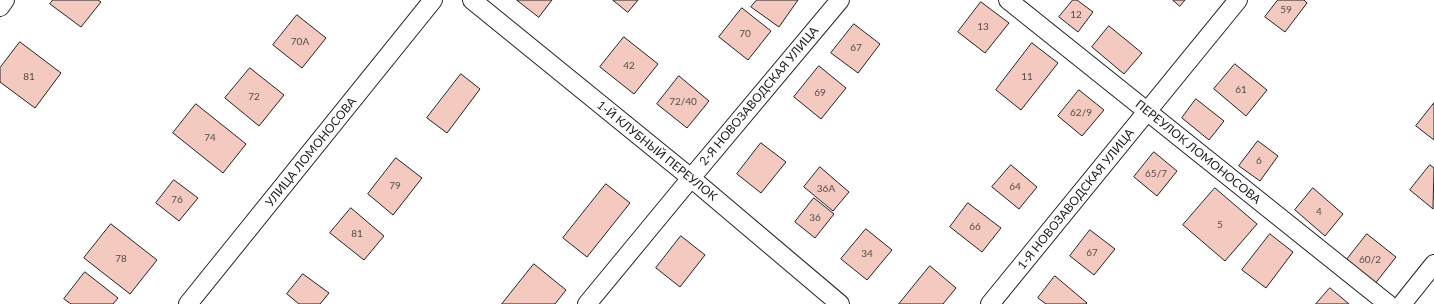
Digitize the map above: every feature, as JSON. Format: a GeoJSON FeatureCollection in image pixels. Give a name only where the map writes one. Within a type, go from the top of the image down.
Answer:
{"type":"FeatureCollection","features":[{"type":"Feature","properties":{"kind":"street"},"geometry":{"type":"LineString","coordinates":[[0,7],[5,0]]}},
{"type":"Feature","properties":{"kind":"street","name":"УЛИЦА ЛОМОНОСОВА"},"geometry":{"type":"LineString","coordinates":[[188,304],[433,0]]}},
{"type":"Feature","properties":{"kind":"street","name":"1-Й КЛУБНЫЙ ПЕРЕУЛОК"},"geometry":{"type":"LineString","coordinates":[[472,0],[690,178],[840,304]]}},
{"type":"Feature","properties":{"kind":"street","name":"2-Я НОВОЗАВОДСКАЯ УЛИЦА"},"geometry":{"type":"LineString","coordinates":[[587,304],[690,178],[840,0]]}},
{"type":"Feature","properties":{"kind":"street","name":"ПЕРЕУЛОК ЛОМОНОСОВА"},"geometry":{"type":"LineString","coordinates":[[1008,0],[1388,304]]}},
{"type":"Feature","properties":{"kind":"street","name":"1-Я НОВОЗАВОДСКАЯ УЛИЦА"},"geometry":{"type":"LineString","coordinates":[[990,304],[1238,0]]}},
{"type":"Feature","properties":{"kind":"street"},"geometry":{"type":"LineString","coordinates":[[1402,304],[1434,264]]}},
{"type":"Feature","properties":{"kind":"building"},"geometry":{"type":"Polygon","coordinates":[[[53,0],[98,0],[101,2],[81,27],[50,4],[53,0]]]}},
{"type":"Feature","properties":{"kind":"building"},"geometry":{"type":"Polygon","coordinates":[[[517,0],[552,0],[539,17],[517,0]]]}},
{"type":"Feature","properties":{"kind":"building"},"geometry":{"type":"Polygon","coordinates":[[[613,0],[638,0],[628,12],[613,0]]]}},
{"type":"Feature","properties":{"kind":"building"},"geometry":{"type":"Polygon","coordinates":[[[757,0],[798,0],[779,27],[751,7],[757,0]]]}},
{"type":"Feature","properties":{"kind":"building"},"geometry":{"type":"Polygon","coordinates":[[[1073,0],[1077,0],[1093,12],[1078,32],[1059,17],[1073,0]]]}},
{"type":"Feature","properties":{"kind":"building"},"geometry":{"type":"Polygon","coordinates":[[[1173,0],[1185,0],[1180,6],[1173,0]]]}},
{"type":"Feature","properties":{"kind":"building"},"geometry":{"type":"Polygon","coordinates":[[[1278,0],[1304,0],[1307,3],[1285,32],[1265,17],[1278,0]]]}},
{"type":"Feature","properties":{"kind":"building"},"geometry":{"type":"Polygon","coordinates":[[[981,2],[1009,23],[985,53],[958,32],[981,2]]]}},
{"type":"Feature","properties":{"kind":"building"},"geometry":{"type":"Polygon","coordinates":[[[742,8],[771,31],[748,60],[719,37],[742,8]]]}},
{"type":"Feature","properties":{"kind":"building"},"geometry":{"type":"Polygon","coordinates":[[[297,15],[326,38],[302,68],[273,45],[297,15]]]}},
{"type":"Feature","properties":{"kind":"building"},"geometry":{"type":"Polygon","coordinates":[[[854,24],[880,44],[858,73],[831,53],[854,24]]]}},
{"type":"Feature","properties":{"kind":"building"},"geometry":{"type":"Polygon","coordinates":[[[1109,26],[1142,53],[1124,74],[1092,47],[1109,26]]]}},
{"type":"Feature","properties":{"kind":"building"},"geometry":{"type":"Polygon","coordinates":[[[624,37],[658,64],[634,94],[600,67],[624,37]]]}},
{"type":"Feature","properties":{"kind":"building"},"geometry":{"type":"Polygon","coordinates":[[[20,42],[61,73],[35,108],[0,82],[0,68],[20,42]]]}},
{"type":"Feature","properties":{"kind":"building"},"geometry":{"type":"Polygon","coordinates":[[[1032,43],[1058,63],[1021,110],[996,90],[1032,43]]]}},
{"type":"Feature","properties":{"kind":"building"},"geometry":{"type":"Polygon","coordinates":[[[1235,64],[1267,90],[1246,116],[1214,89],[1235,64]]]}},
{"type":"Feature","properties":{"kind":"building"},"geometry":{"type":"Polygon","coordinates":[[[819,66],[846,88],[821,119],[794,97],[819,66]]]}},
{"type":"Feature","properties":{"kind":"building"},"geometry":{"type":"Polygon","coordinates":[[[250,68],[284,95],[259,126],[225,98],[250,68]]]}},
{"type":"Feature","properties":{"kind":"building"},"geometry":{"type":"Polygon","coordinates":[[[461,74],[480,89],[447,133],[427,118],[461,74]]]}},
{"type":"Feature","properties":{"kind":"building"},"geometry":{"type":"Polygon","coordinates":[[[679,76],[709,101],[687,128],[657,104],[679,76]]]}},
{"type":"Feature","properties":{"kind":"building"},"geometry":{"type":"Polygon","coordinates":[[[1079,90],[1104,110],[1082,136],[1058,116],[1079,90]]]}},
{"type":"Feature","properties":{"kind":"building"},"geometry":{"type":"Polygon","coordinates":[[[1196,99],[1224,121],[1209,140],[1182,118],[1196,99]]]}},
{"type":"Feature","properties":{"kind":"building"},"geometry":{"type":"Polygon","coordinates":[[[1434,103],[1434,140],[1416,126],[1434,103]]]}},
{"type":"Feature","properties":{"kind":"building"},"geometry":{"type":"Polygon","coordinates":[[[196,104],[246,144],[223,173],[173,133],[196,104]]]}},
{"type":"Feature","properties":{"kind":"building"},"geometry":{"type":"Polygon","coordinates":[[[1258,141],[1278,156],[1260,181],[1239,166],[1258,141]]]}},
{"type":"Feature","properties":{"kind":"building"},"geometry":{"type":"Polygon","coordinates":[[[761,143],[786,162],[761,193],[737,174],[761,143]]]}},
{"type":"Feature","properties":{"kind":"building"},"geometry":{"type":"Polygon","coordinates":[[[1154,152],[1177,171],[1157,196],[1134,177],[1154,152]]]}},
{"type":"Feature","properties":{"kind":"building"},"geometry":{"type":"Polygon","coordinates":[[[396,158],[422,178],[393,215],[368,194],[396,158]]]}},
{"type":"Feature","properties":{"kind":"building"},"geometry":{"type":"Polygon","coordinates":[[[1011,165],[1037,187],[1019,209],[992,187],[1011,165]]]}},
{"type":"Feature","properties":{"kind":"building"},"geometry":{"type":"Polygon","coordinates":[[[1430,165],[1434,168],[1433,209],[1410,190],[1430,165]]]}},
{"type":"Feature","properties":{"kind":"building"},"geometry":{"type":"Polygon","coordinates":[[[820,167],[849,192],[833,211],[804,187],[820,167]]]}},
{"type":"Feature","properties":{"kind":"building"},"geometry":{"type":"Polygon","coordinates":[[[174,180],[198,198],[179,221],[156,203],[174,180]]]}},
{"type":"Feature","properties":{"kind":"building"},"geometry":{"type":"Polygon","coordinates":[[[606,184],[630,203],[587,257],[563,238],[606,184]]]}},
{"type":"Feature","properties":{"kind":"building"},"geometry":{"type":"Polygon","coordinates":[[[1215,188],[1257,224],[1225,261],[1183,225],[1215,188]]]}},
{"type":"Feature","properties":{"kind":"building"},"geometry":{"type":"Polygon","coordinates":[[[1313,188],[1343,214],[1325,236],[1295,210],[1313,188]]]}},
{"type":"Feature","properties":{"kind":"building"},"geometry":{"type":"Polygon","coordinates":[[[814,198],[834,214],[815,238],[795,222],[814,198]]]}},
{"type":"Feature","properties":{"kind":"building"},"geometry":{"type":"Polygon","coordinates":[[[968,203],[1001,228],[982,252],[950,227],[968,203]]]}},
{"type":"Feature","properties":{"kind":"building"},"geometry":{"type":"Polygon","coordinates":[[[351,208],[384,236],[364,260],[330,233],[351,208]]]}},
{"type":"Feature","properties":{"kind":"building"},"geometry":{"type":"Polygon","coordinates":[[[111,224],[157,260],[130,294],[84,258],[111,224]]]}},
{"type":"Feature","properties":{"kind":"building"},"geometry":{"type":"Polygon","coordinates":[[[866,229],[892,250],[867,280],[841,259],[866,229]]]}},
{"type":"Feature","properties":{"kind":"building"},"geometry":{"type":"Polygon","coordinates":[[[1090,230],[1115,249],[1094,275],[1070,256],[1090,230]]]}},
{"type":"Feature","properties":{"kind":"building"},"geometry":{"type":"Polygon","coordinates":[[[1270,234],[1293,252],[1266,288],[1242,270],[1270,234]]]}},
{"type":"Feature","properties":{"kind":"building"},"geometry":{"type":"Polygon","coordinates":[[[1367,234],[1396,257],[1374,285],[1345,262],[1367,234]]]}},
{"type":"Feature","properties":{"kind":"building"},"geometry":{"type":"Polygon","coordinates":[[[681,236],[705,255],[680,287],[656,268],[681,236]]]}},
{"type":"Feature","properties":{"kind":"building"},"geometry":{"type":"Polygon","coordinates":[[[534,264],[566,290],[555,304],[502,304],[534,264]]]}},
{"type":"Feature","properties":{"kind":"building"},"geometry":{"type":"Polygon","coordinates":[[[930,266],[956,288],[943,304],[899,304],[930,266]]]}},
{"type":"Feature","properties":{"kind":"building"},"geometry":{"type":"Polygon","coordinates":[[[85,272],[118,298],[113,304],[71,304],[64,299],[85,272]]]}},
{"type":"Feature","properties":{"kind":"building"},"geometry":{"type":"Polygon","coordinates":[[[303,274],[329,293],[320,304],[299,304],[287,294],[303,274]]]}},
{"type":"Feature","properties":{"kind":"building"},"geometry":{"type":"Polygon","coordinates":[[[1055,276],[1087,303],[1046,304],[1038,298],[1055,276]]]}},
{"type":"Feature","properties":{"kind":"building"},"geometry":{"type":"Polygon","coordinates":[[[1330,288],[1349,304],[1316,304],[1330,288]]]}}]}
